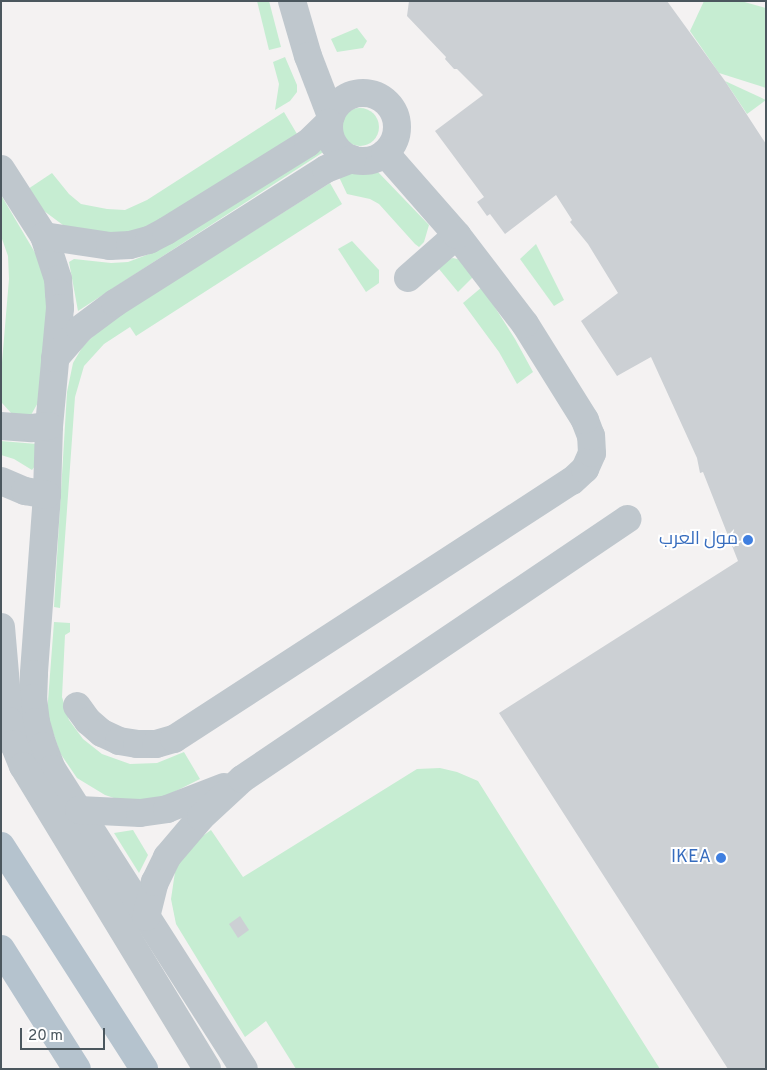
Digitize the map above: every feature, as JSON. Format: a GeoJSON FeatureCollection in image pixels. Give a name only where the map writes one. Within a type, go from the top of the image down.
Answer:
{"type":"FeatureCollection","features":[{"type":"Feature","properties":{"kind":"main road"},"geometry":{"type":"LineString","coordinates":[[1,846],[144,1069]]}},
{"type":"Feature","properties":{"kind":"main road"},"geometry":{"type":"LineString","coordinates":[[1,950],[77,1069]]}},
{"type":"Feature","properties":{"kind":"street"},"geometry":{"type":"LineString","coordinates":[[292,1],[305,48],[330,119],[330,134],[334,145],[352,159]]}},
{"type":"Feature","properties":{"kind":"street"},"geometry":{"type":"LineString","coordinates":[[307,1],[324,58],[343,84],[356,93]]}},
{"type":"Feature","properties":{"kind":"street"},"geometry":{"type":"LineString","coordinates":[[44,236],[110,246],[130,245],[149,240],[308,143],[330,119],[336,105],[356,93],[369,93],[380,98],[390,106],[396,118],[397,130],[393,142],[385,152],[370,160],[352,159],[326,170],[115,303],[80,329],[55,358]]}},
{"type":"Feature","properties":{"kind":"street"},"geometry":{"type":"LineString","coordinates":[[77,706],[88,721],[102,733],[119,741],[137,744],[156,744],[174,739],[586,470],[592,454],[591,436],[585,420],[525,324],[457,235],[385,152]]}},
{"type":"Feature","properties":{"kind":"street"},"geometry":{"type":"LineString","coordinates":[[1,169],[44,236],[58,280],[60,308],[49,426],[47,494],[33,698],[43,746],[52,768],[78,810],[244,1069]]}},
{"type":"Feature","properties":{"kind":"street"},"geometry":{"type":"LineString","coordinates":[[408,278],[457,235]]}},
{"type":"Feature","properties":{"kind":"street"},"geometry":{"type":"LineString","coordinates":[[1,426],[32,428],[49,426]]}},
{"type":"Feature","properties":{"kind":"street"},"geometry":{"type":"LineString","coordinates":[[1,481],[25,491],[47,494]]}},
{"type":"Feature","properties":{"kind":"street"},"geometry":{"type":"LineString","coordinates":[[146,918],[156,882],[167,858],[201,816],[242,779],[627,519]]}},
{"type":"Feature","properties":{"kind":"street"},"geometry":{"type":"LineString","coordinates":[[1,627],[9,720],[14,744],[23,766],[207,1069]]}},
{"type":"Feature","properties":{"kind":"street"},"geometry":{"type":"LineString","coordinates":[[78,810],[140,813],[167,809],[192,801],[242,779]]}},
{"type":"Feature","properties":{"kind":"green space"},"geometry":{"type":"Polygon","coordinates":[[[257,1],[269,1],[281,47],[269,50],[257,1]]]}},
{"type":"Feature","properties":{"kind":"green space"},"geometry":{"type":"Polygon","coordinates":[[[704,1],[741,1],[766,8],[766,88],[719,73],[690,31],[704,1]]]}},
{"type":"Feature","properties":{"kind":"green space"},"geometry":{"type":"Polygon","coordinates":[[[357,28],[367,41],[363,48],[337,52],[331,39],[357,28]]]}},
{"type":"Feature","properties":{"kind":"green space"},"geometry":{"type":"Polygon","coordinates":[[[285,57],[297,85],[297,92],[290,101],[275,110],[279,84],[273,62],[285,57]]]}},
{"type":"Feature","properties":{"kind":"green space"},"geometry":{"type":"Polygon","coordinates":[[[725,81],[766,100],[747,114],[725,81]]]}},
{"type":"Feature","properties":{"kind":"green space"},"geometry":{"type":"Polygon","coordinates":[[[360,108],[374,113],[379,127],[374,141],[360,146],[346,141],[341,127],[346,113],[360,108]]]}},
{"type":"Feature","properties":{"kind":"green space"},"geometry":{"type":"Polygon","coordinates":[[[284,112],[297,134],[159,221],[123,237],[67,228],[40,208],[28,189],[52,173],[69,194],[81,204],[125,210],[147,200],[284,112]]]}},
{"type":"Feature","properties":{"kind":"green space"},"geometry":{"type":"Polygon","coordinates":[[[322,147],[325,151],[78,311],[69,262],[74,259],[111,263],[128,262],[152,253],[322,147]]]}},
{"type":"Feature","properties":{"kind":"green space"},"geometry":{"type":"Polygon","coordinates":[[[358,169],[378,172],[429,225],[424,242],[419,247],[379,204],[370,199],[347,194],[339,177],[358,169]]]}},
{"type":"Feature","properties":{"kind":"green space"},"geometry":{"type":"Polygon","coordinates":[[[330,183],[342,204],[136,336],[130,327],[104,344],[84,366],[75,397],[60,608],[54,607],[67,392],[73,363],[83,346],[107,323],[330,183]]]}},
{"type":"Feature","properties":{"kind":"green space"},"geometry":{"type":"Polygon","coordinates":[[[1,195],[47,273],[48,295],[40,399],[31,415],[12,414],[2,403],[1,374],[9,279],[8,256],[1,236],[1,195]]]}},
{"type":"Feature","properties":{"kind":"green space"},"geometry":{"type":"Polygon","coordinates":[[[352,241],[379,270],[379,283],[366,292],[338,249],[352,241]]]}},
{"type":"Feature","properties":{"kind":"green space"},"geometry":{"type":"Polygon","coordinates":[[[536,244],[564,300],[554,306],[520,259],[536,244]]]}},
{"type":"Feature","properties":{"kind":"green space"},"geometry":{"type":"Polygon","coordinates":[[[453,258],[462,260],[475,275],[458,292],[439,269],[446,260],[453,258]]]}},
{"type":"Feature","properties":{"kind":"green space"},"geometry":{"type":"Polygon","coordinates":[[[482,287],[515,339],[533,372],[517,384],[499,352],[463,303],[482,287]]]}},
{"type":"Feature","properties":{"kind":"green space"},"geometry":{"type":"Polygon","coordinates":[[[1,441],[37,444],[35,466],[32,470],[14,459],[1,455],[1,441]]]}},
{"type":"Feature","properties":{"kind":"green space"},"geometry":{"type":"Polygon","coordinates":[[[54,622],[70,623],[70,632],[65,635],[62,697],[69,720],[83,739],[102,754],[130,764],[157,763],[184,752],[200,779],[162,798],[148,801],[120,800],[105,795],[77,778],[60,753],[47,714],[54,622]]]}},
{"type":"Feature","properties":{"kind":"green space"},"geometry":{"type":"Polygon","coordinates":[[[440,768],[457,772],[478,781],[660,1069],[296,1069],[266,1021],[245,1037],[176,924],[171,899],[175,872],[180,861],[193,843],[211,830],[243,877],[417,769],[440,768]]]}},
{"type":"Feature","properties":{"kind":"green space"},"geometry":{"type":"Polygon","coordinates":[[[133,830],[148,855],[139,873],[114,833],[133,830]]]}},
{"type":"Feature","properties":{"kind":"building","name":"مول العرب"},"geometry":{"type":"Polygon","coordinates":[[[409,1],[667,1],[725,81],[766,144],[766,1069],[728,1069],[499,713],[738,561],[703,472],[700,473],[697,458],[651,357],[617,376],[581,321],[618,293],[588,244],[570,222],[572,220],[556,195],[505,234],[490,214],[487,216],[477,202],[484,197],[435,131],[483,95],[457,69],[454,69],[445,59],[446,57],[407,16],[409,1]]]}},
{"type":"Feature","properties":{"kind":"building"},"geometry":{"type":"Polygon","coordinates":[[[240,916],[249,930],[238,938],[229,924],[240,916]]]}},
{"type":"Feature","properties":{"kind":"place","name":"مول العرب"},"geometry":{"type":"Point","coordinates":[748,540]}},
{"type":"Feature","properties":{"kind":"place","name":"IKEA"},"geometry":{"type":"Point","coordinates":[721,858]}}]}
